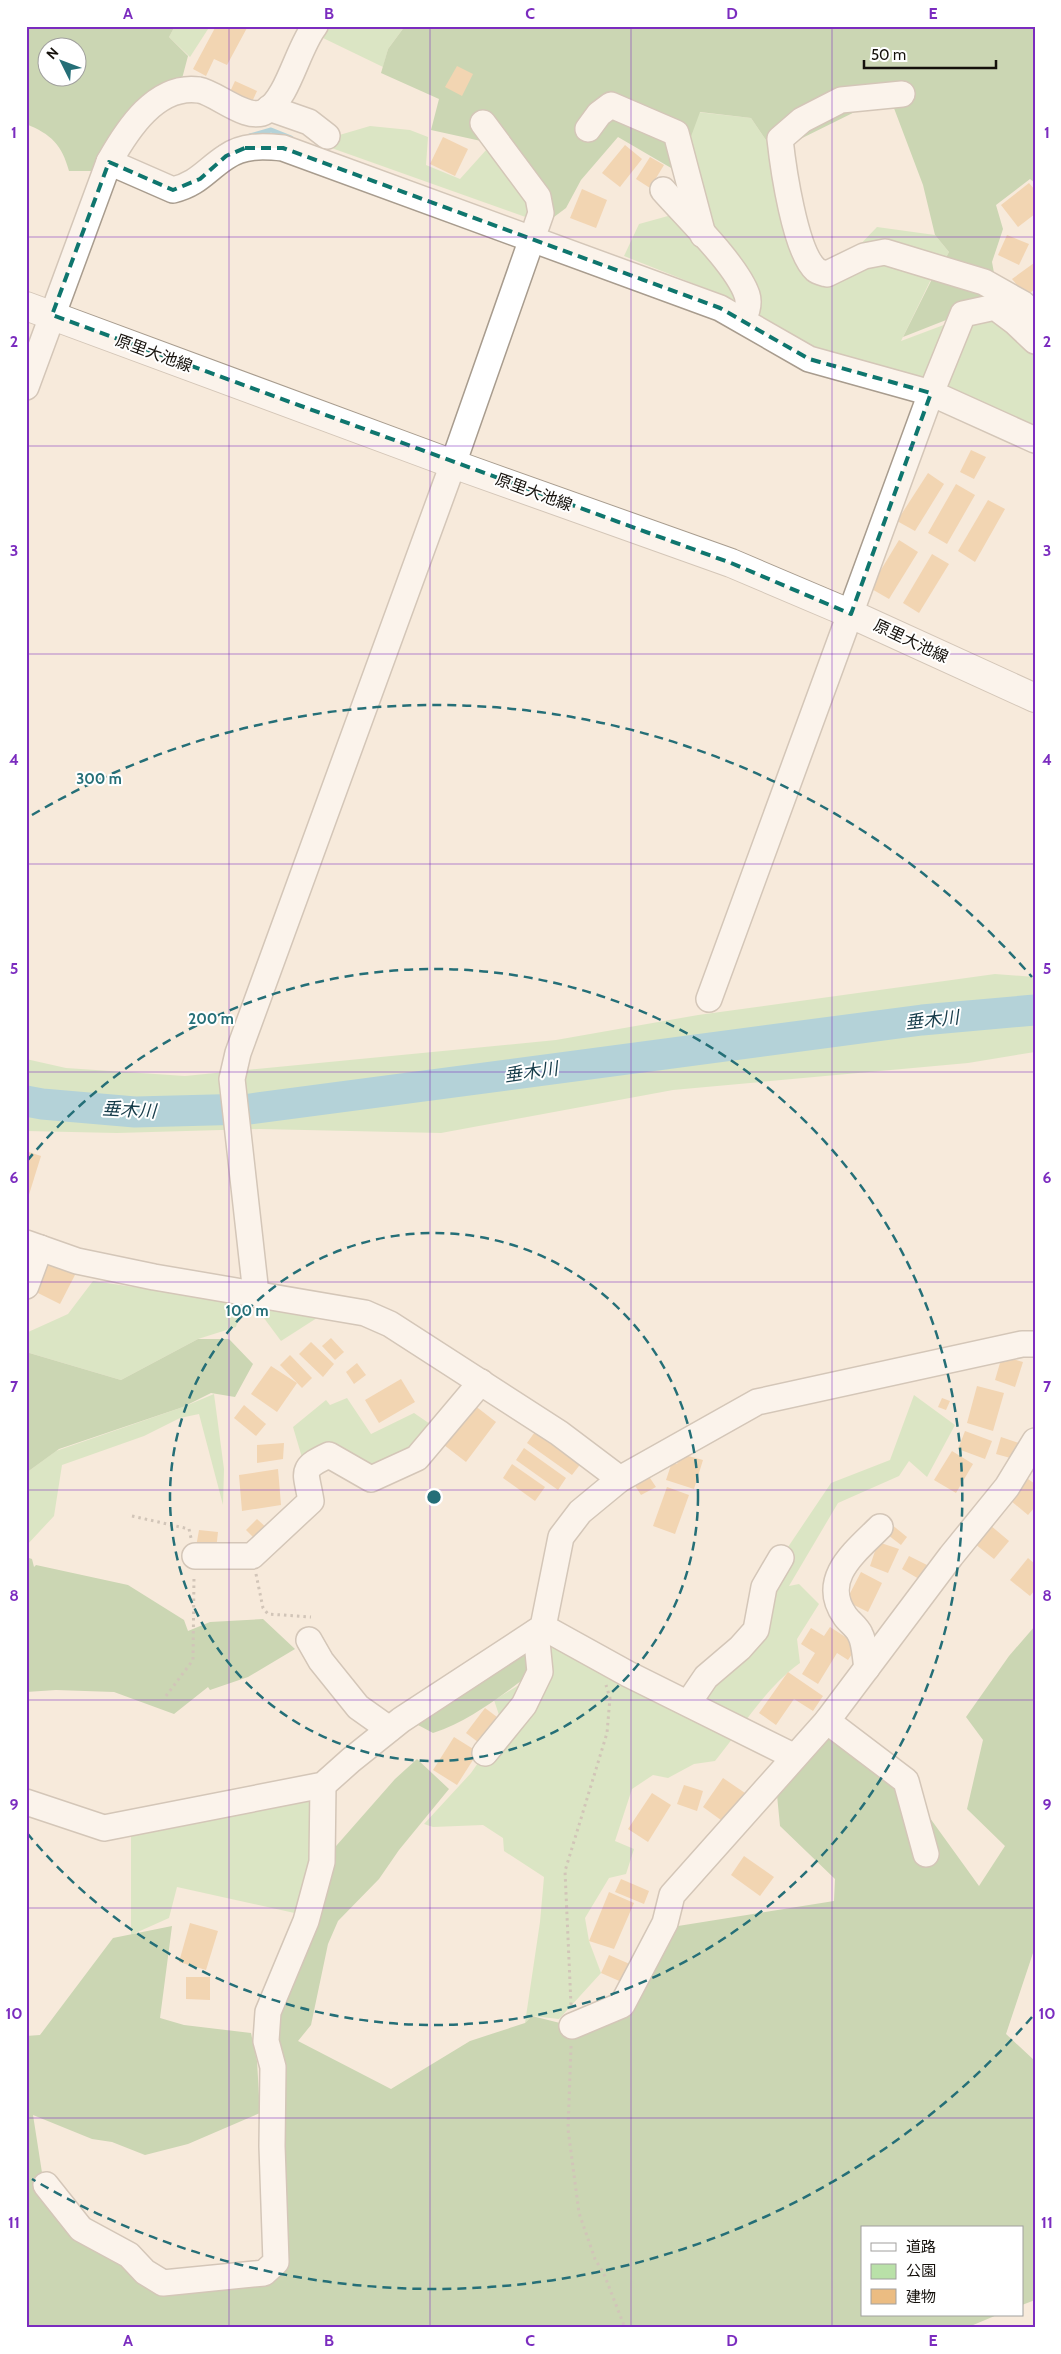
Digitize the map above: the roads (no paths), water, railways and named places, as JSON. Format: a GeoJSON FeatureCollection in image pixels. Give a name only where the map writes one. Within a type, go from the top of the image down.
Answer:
{"type":"FeatureCollection","features":[{"type":"Feature","properties":{"kind":"main road","name":"原里大池線"},"geometry":{"type":"LineString","coordinates":[[26,306],[453,464],[731,563],[851,614],[1035,698]]}},
{"type":"Feature","properties":{"kind":"street"},"geometry":{"type":"LineString","coordinates":[[26,387],[109,162],[125,133],[145,111],[182,89],[201,90],[250,114],[265,112],[277,100],[315,26]]}},
{"type":"Feature","properties":{"kind":"street"},"geometry":{"type":"LineString","coordinates":[[902,94],[842,100],[802,120],[780,139],[786,190],[805,254],[816,270],[827,274],[864,256],[885,252],[984,282],[1023,304],[1035,314]]}},
{"type":"Feature","properties":{"kind":"street"},"geometry":{"type":"LineString","coordinates":[[588,129],[599,114],[611,104],[676,133],[703,236]]}},
{"type":"Feature","properties":{"kind":"street"},"geometry":{"type":"LineString","coordinates":[[269,108],[309,122],[327,136]]}},
{"type":"Feature","properties":{"kind":"street"},"geometry":{"type":"LineString","coordinates":[[256,1294],[232,1079],[238,1053],[534,240],[541,213],[538,197],[483,123]]}},
{"type":"Feature","properties":{"kind":"street"},"geometry":{"type":"LineString","coordinates":[[109,162],[173,190],[200,179],[226,156],[245,148],[263,146],[283,148],[720,308],[809,359],[931,393],[1035,440]]}},
{"type":"Feature","properties":{"kind":"street"},"geometry":{"type":"LineString","coordinates":[[664,190],[736,272],[747,295],[748,309],[743,320]]}},
{"type":"Feature","properties":{"kind":"street"},"geometry":{"type":"LineString","coordinates":[[709,999],[931,393],[963,314],[995,307],[1016,322],[1035,341]]}},
{"type":"Feature","properties":{"kind":"street"},"geometry":{"type":"LineString","coordinates":[[26,1286],[33,1246],[77,1261],[364,1313],[390,1324],[481,1382],[559,1433],[620,1479]]}},
{"type":"Feature","properties":{"kind":"street"},"geometry":{"type":"LineString","coordinates":[[485,1753],[524,1705],[540,1672],[540,1630],[561,1537],[580,1512],[620,1479],[757,1402],[1022,1344],[1035,1344]]}},
{"type":"Feature","properties":{"kind":"street"},"geometry":{"type":"LineString","coordinates":[[195,1556],[252,1556],[311,1501],[306,1471],[310,1464],[329,1455],[371,1479],[417,1458],[481,1382]]}},
{"type":"Feature","properties":{"kind":"street"},"geometry":{"type":"LineString","coordinates":[[572,2026],[622,2005],[665,1923],[672,1895],[827,1721],[951,1556],[1007,1487],[1035,1440]]}},
{"type":"Feature","properties":{"kind":"street"},"geometry":{"type":"LineString","coordinates":[[867,1668],[860,1633],[845,1616],[835,1596],[837,1579],[850,1558],[880,1527]]}},
{"type":"Feature","properties":{"kind":"street"},"geometry":{"type":"LineString","coordinates":[[689,1702],[706,1677],[740,1648],[756,1630],[764,1587],[782,1558]]}},
{"type":"Feature","properties":{"kind":"street"},"geometry":{"type":"LineString","coordinates":[[310,1629],[321,1662],[358,1707],[389,1729]]}},
{"type":"Feature","properties":{"kind":"street"},"geometry":{"type":"LineString","coordinates":[[540,1630],[689,1702],[794,1756]]}},
{"type":"Feature","properties":{"kind":"street"},"geometry":{"type":"LineString","coordinates":[[26,1802],[104,1828],[323,1785],[389,1729],[540,1630]]}},
{"type":"Feature","properties":{"kind":"street"},"geometry":{"type":"LineString","coordinates":[[827,1721],[906,1781],[926,1854]]}},
{"type":"Feature","properties":{"kind":"street"},"geometry":{"type":"LineString","coordinates":[[46,2185],[81,2229],[129,2255],[145,2272],[163,2283],[264,2273],[276,2262],[272,2146],[273,2067],[266,2041],[268,2012],[306,1921],[322,1862],[323,1785]]}},
{"type":"Feature","properties":{"kind":"waterway"},"geometry":{"type":"LineString","coordinates":[[250,136],[271,130],[291,138]]}},
{"type":"Feature","properties":{"kind":"waterway","name":"垂木川"},"geometry":{"type":"LineString","coordinates":[[26,1101],[135,1112],[250,1109],[922,1020],[1035,1010]]}}]}
